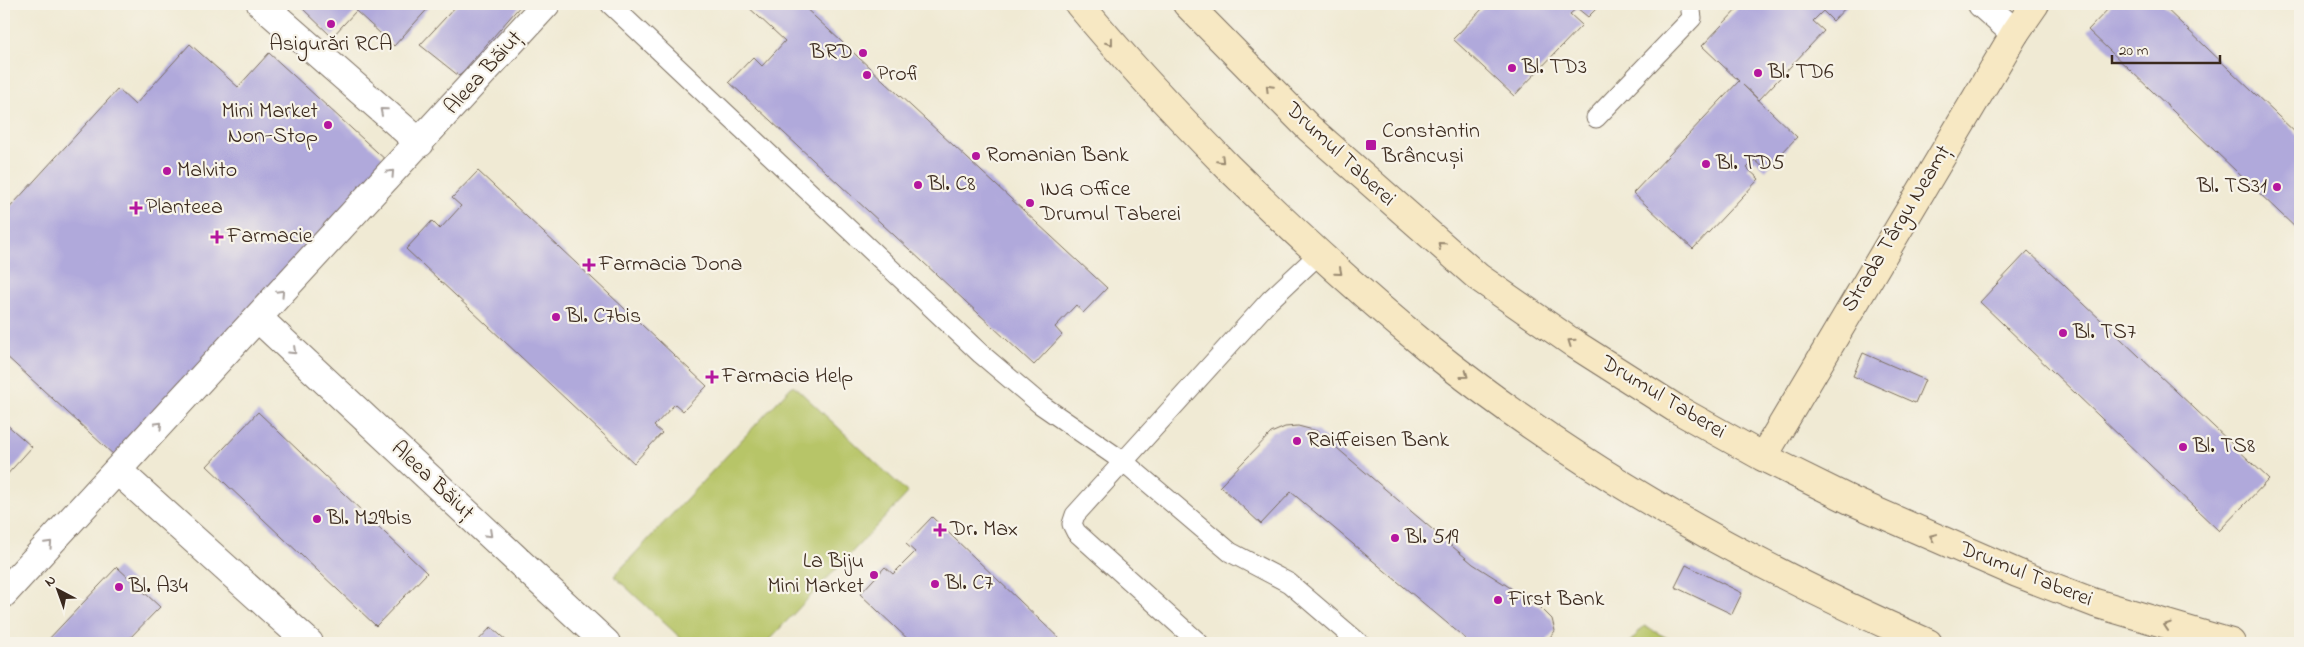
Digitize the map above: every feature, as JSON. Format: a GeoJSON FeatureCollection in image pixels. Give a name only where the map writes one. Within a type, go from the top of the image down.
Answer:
{"type":"FeatureCollection","features":[{"type":"Feature","properties":{"kind":"main road"},"geometry":{"type":"LineString","coordinates":[[1080,4],[1120,54],[1169,108],[1319,254],[1429,348],[1540,430],[1610,475],[1725,542],[1884,624],[1928,643]]}},
{"type":"Feature","properties":{"kind":"main road","name":"Drumul Taberei"},"geometry":{"type":"LineString","coordinates":[[1187,4],[1309,128],[1478,277],[1576,346],[1675,408],[1763,457],[1852,501],[2017,573],[2095,602],[2187,632],[2231,643]]}},
{"type":"Feature","properties":{"kind":"main road","name":"Strada Târgu Neamț"},"geometry":{"type":"LineString","coordinates":[[1763,457],[2015,33],[2035,4]]}},
{"type":"Feature","properties":{"kind":"street"},"geometry":{"type":"LineString","coordinates":[[261,4],[420,143]]}},
{"type":"Feature","properties":{"kind":"street","name":"Aleea Băiuț"},"geometry":{"type":"LineString","coordinates":[[4,593],[546,4]]}},
{"type":"Feature","properties":{"kind":"street"},"geometry":{"type":"LineString","coordinates":[[1982,4],[2015,33]]}},
{"type":"Feature","properties":{"kind":"street","name":"Aleea Băiuț"},"geometry":{"type":"LineString","coordinates":[[258,318],[606,643]]}},
{"type":"Feature","properties":{"kind":"street"},"geometry":{"type":"LineString","coordinates":[[117,470],[309,643]]}},
{"type":"Feature","properties":{"kind":"lane"},"geometry":{"type":"LineString","coordinates":[[610,4],[981,354],[1040,404],[1124,462],[1230,552],[1289,583],[1359,643]]}},
{"type":"Feature","properties":{"kind":"lane"},"geometry":{"type":"LineString","coordinates":[[1596,118],[1692,18],[1690,4]]}},
{"type":"Feature","properties":{"kind":"lane"},"geometry":{"type":"LineString","coordinates":[[1199,643],[1076,532],[1072,524],[1074,514],[1124,462],[1270,300],[1319,254]]}},
{"type":"Feature","properties":{"kind":"green space"},"geometry":{"type":"Polygon","coordinates":[[[793,385],[908,493],[766,643],[734,643],[729,639],[726,643],[686,643],[614,576],[793,385]]]}},
{"type":"Feature","properties":{"kind":"green space"},"geometry":{"type":"Polygon","coordinates":[[[1644,626],[1677,643],[1629,643],[1644,626]]]}},
{"type":"Feature","properties":{"kind":"building"},"geometry":{"type":"Polygon","coordinates":[[[306,4],[432,4],[394,46],[356,11],[332,37],[302,8],[306,4]]]}},
{"type":"Feature","properties":{"kind":"building"},"geometry":{"type":"Polygon","coordinates":[[[458,4],[522,4],[459,76],[420,45],[458,4]]]}},
{"type":"Feature","properties":{"kind":"building","name":"Bl. C8"},"geometry":{"type":"Polygon","coordinates":[[[745,4],[801,4],[1107,288],[1083,313],[1076,305],[1055,327],[1062,335],[1034,365],[729,82],[753,57],[762,66],[785,41],[745,4]]]}},
{"type":"Feature","properties":{"kind":"building","name":"Bl. TD3"},"geometry":{"type":"Polygon","coordinates":[[[1487,4],[1601,4],[1588,17],[1577,8],[1570,14],[1582,25],[1514,96],[1453,39],[1487,4]]]}},
{"type":"Feature","properties":{"kind":"building","name":"Bl. TD5"},"geometry":{"type":"Polygon","coordinates":[[[1742,4],[1849,4],[1833,21],[1823,11],[1813,21],[1824,31],[1759,100],[1743,85],[1797,137],[1766,170],[1755,160],[1747,168],[1759,179],[1693,249],[1633,193],[1739,81],[1702,46],[1742,4]]]}},
{"type":"Feature","properties":{"kind":"building"},"geometry":{"type":"Polygon","coordinates":[[[2113,4],[2161,4],[2300,137],[2300,232],[2088,30],[2113,4]]]}},
{"type":"Feature","properties":{"kind":"building"},"geometry":{"type":"Polygon","coordinates":[[[190,44],[238,87],[269,53],[388,162],[116,457],[4,354],[4,214],[118,89],[135,105],[190,44]]]}},
{"type":"Feature","properties":{"kind":"building","name":"Bl. C7bis"},"geometry":{"type":"Polygon","coordinates":[[[478,171],[707,386],[683,411],[675,404],[654,426],[662,433],[634,463],[406,249],[432,221],[440,229],[461,206],[452,198],[478,171]]]}},
{"type":"Feature","properties":{"kind":"building"},"geometry":{"type":"Polygon","coordinates":[[[2028,251],[2269,479],[2219,531],[1980,302],[2028,251]]]}},
{"type":"Feature","properties":{"kind":"building"},"geometry":{"type":"Polygon","coordinates":[[[1863,353],[1925,380],[1915,403],[1853,376],[1863,353]]]}},
{"type":"Feature","properties":{"kind":"building","name":"Bl. M29bis"},"geometry":{"type":"Polygon","coordinates":[[[258,412],[427,573],[376,626],[207,466],[258,412]]]}},
{"type":"Feature","properties":{"kind":"building"},"geometry":{"type":"Polygon","coordinates":[[[4,422],[32,447],[4,478],[4,422]]]}},
{"type":"Feature","properties":{"kind":"building","name":"Bl. 519"},"geometry":{"type":"Polygon","coordinates":[[[1298,426],[1317,431],[1473,564],[1539,606],[1552,619],[1555,631],[1545,643],[1462,643],[1466,639],[1291,492],[1261,524],[1220,486],[1271,433],[1285,427],[1298,426]]]}},
{"type":"Feature","properties":{"kind":"building","name":"Bl. C7"},"geometry":{"type":"Polygon","coordinates":[[[932,517],[1064,643],[912,643],[860,594],[885,567],[893,574],[915,552],[906,544],[932,517]]]}},
{"type":"Feature","properties":{"kind":"building"},"geometry":{"type":"Polygon","coordinates":[[[1686,565],[1742,593],[1732,614],[1675,587],[1686,565]]]}},
{"type":"Feature","properties":{"kind":"building","name":"Bl. A34"},"geometry":{"type":"Polygon","coordinates":[[[117,567],[160,607],[125,643],[45,643],[117,567]]]}},
{"type":"Feature","properties":{"kind":"building"},"geometry":{"type":"Polygon","coordinates":[[[491,627],[509,643],[476,643],[491,627]]]}},
{"type":"Feature","properties":{"kind":"place","name":"Asigurări RCA"},"geometry":{"type":"Point","coordinates":[331,24]}},
{"type":"Feature","properties":{"kind":"place","name":"BRD"},"geometry":{"type":"Point","coordinates":[863,53]}},
{"type":"Feature","properties":{"kind":"place","name":"Bl. TD3"},"geometry":{"type":"Point","coordinates":[1512,68]}},
{"type":"Feature","properties":{"kind":"place","name":"Bl. TD6"},"geometry":{"type":"Point","coordinates":[1758,73]}},
{"type":"Feature","properties":{"kind":"place","name":"Profi"},"geometry":{"type":"Point","coordinates":[867,75]}},
{"type":"Feature","properties":{"kind":"place","name":"Mini Market Non-Stop"},"geometry":{"type":"Point","coordinates":[328,125]}},
{"type":"Feature","properties":{"kind":"place","name":"Constantin Brâncuși"},"geometry":{"type":"Point","coordinates":[1371,145]}},
{"type":"Feature","properties":{"kind":"place","name":"Romanian Bank"},"geometry":{"type":"Point","coordinates":[976,156]}},
{"type":"Feature","properties":{"kind":"place","name":"Bl. TD5"},"geometry":{"type":"Point","coordinates":[1706,164]}},
{"type":"Feature","properties":{"kind":"place","name":"Malvito"},"geometry":{"type":"Point","coordinates":[167,171]}},
{"type":"Feature","properties":{"kind":"place","name":"Bl. C8"},"geometry":{"type":"Point","coordinates":[918,185]}},
{"type":"Feature","properties":{"kind":"place","name":"Bl. TS31"},"geometry":{"type":"Point","coordinates":[2277,187]}},
{"type":"Feature","properties":{"kind":"place","name":"ING Office Drumul Taberei"},"geometry":{"type":"Point","coordinates":[1030,203]}},
{"type":"Feature","properties":{"kind":"place","name":"Planteea"},"geometry":{"type":"Point","coordinates":[136,208]}},
{"type":"Feature","properties":{"kind":"place","name":"Farmacie"},"geometry":{"type":"Point","coordinates":[217,237]}},
{"type":"Feature","properties":{"kind":"place","name":"Farmacia Dona"},"geometry":{"type":"Point","coordinates":[589,265]}},
{"type":"Feature","properties":{"kind":"place","name":"Bl. C7bis"},"geometry":{"type":"Point","coordinates":[556,317]}},
{"type":"Feature","properties":{"kind":"place","name":"Bl. TS7"},"geometry":{"type":"Point","coordinates":[2063,333]}},
{"type":"Feature","properties":{"kind":"place","name":"Farmacia Help"},"geometry":{"type":"Point","coordinates":[712,377]}},
{"type":"Feature","properties":{"kind":"place","name":"Raiffeisen Bank"},"geometry":{"type":"Point","coordinates":[1297,441]}},
{"type":"Feature","properties":{"kind":"place","name":"Bl. TS8"},"geometry":{"type":"Point","coordinates":[2183,447]}},
{"type":"Feature","properties":{"kind":"place","name":"Bl. M29bis"},"geometry":{"type":"Point","coordinates":[317,519]}},
{"type":"Feature","properties":{"kind":"place","name":"Dr. Max"},"geometry":{"type":"Point","coordinates":[940,530]}},
{"type":"Feature","properties":{"kind":"place","name":"Bl. 519"},"geometry":{"type":"Point","coordinates":[1395,538]}},
{"type":"Feature","properties":{"kind":"place","name":"La Biju Mini Market"},"geometry":{"type":"Point","coordinates":[874,575]}},
{"type":"Feature","properties":{"kind":"place","name":"Bl. C7"},"geometry":{"type":"Point","coordinates":[935,584]}},
{"type":"Feature","properties":{"kind":"place","name":"Bl. A34"},"geometry":{"type":"Point","coordinates":[119,587]}},
{"type":"Feature","properties":{"kind":"place","name":"First Bank"},"geometry":{"type":"Point","coordinates":[1498,600]}}]}
